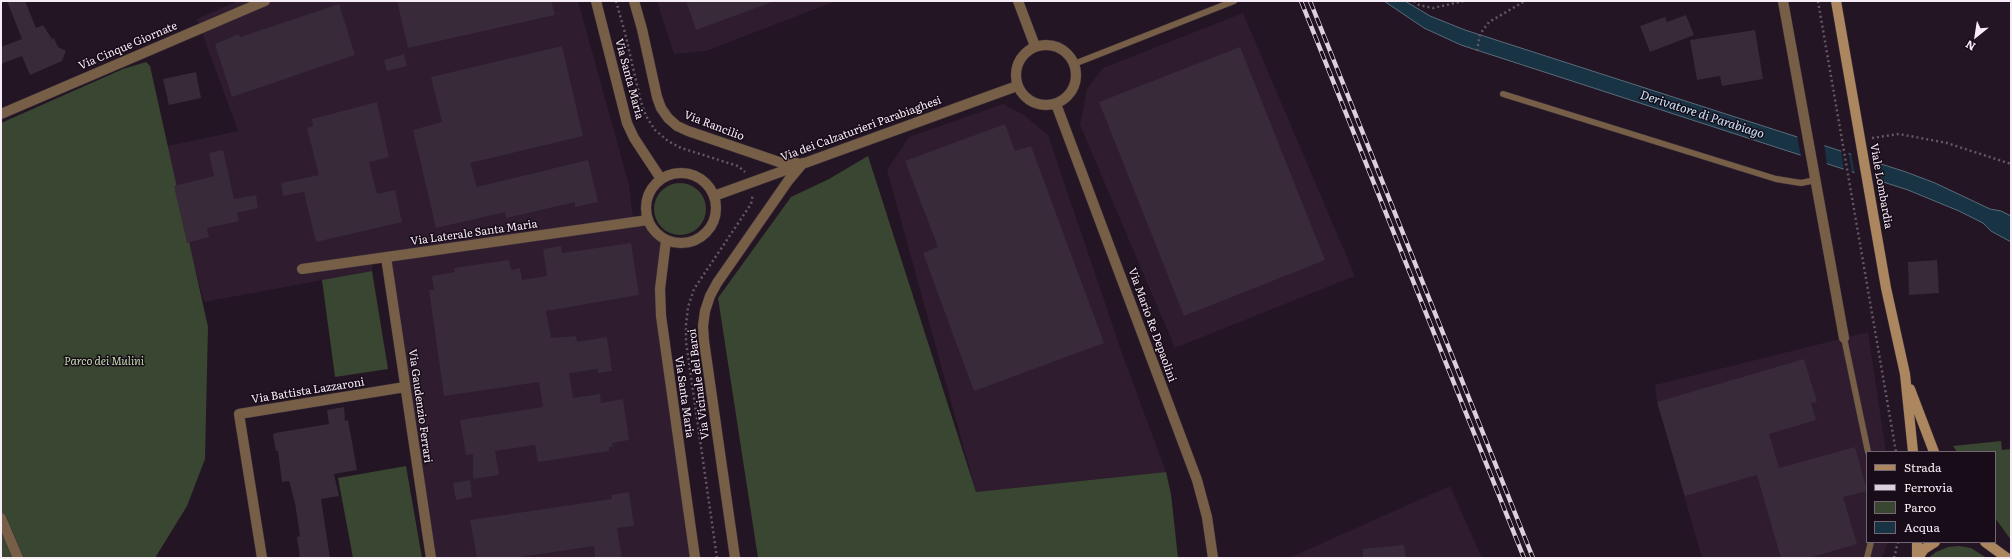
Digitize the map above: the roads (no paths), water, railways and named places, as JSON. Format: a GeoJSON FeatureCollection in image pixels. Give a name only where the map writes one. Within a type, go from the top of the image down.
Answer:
{"type":"FeatureCollection","features":[{"type":"Feature","properties":{"kind":"main road","name":"Viale Lombardia"},"geometry":{"type":"LineString","coordinates":[[1836,1],[1886,288],[1905,374],[1913,451]]}},
{"type":"Feature","properties":{"kind":"main road","name":"Viale Lombardia"},"geometry":{"type":"LineString","coordinates":[[1905,374],[1934,451]]}},
{"type":"Feature","properties":{"kind":"main road"},"geometry":{"type":"LineString","coordinates":[[1917,543],[1917,558]]}},
{"type":"Feature","properties":{"kind":"main road"},"geometry":{"type":"LineString","coordinates":[[1917,558],[1924,549],[1933,543]]}},
{"type":"Feature","properties":{"kind":"main road"},"geometry":{"type":"LineString","coordinates":[[1989,543],[2007,558]]}},
{"type":"Feature","properties":{"kind":"street","name":"Via Cinque Giornate"},"geometry":{"type":"LineString","coordinates":[[1,114],[265,1]]}},
{"type":"Feature","properties":{"kind":"street","name":"Via Santa Maria"},"geometry":{"type":"LineString","coordinates":[[596,1],[627,123],[634,138],[661,179]]}},
{"type":"Feature","properties":{"kind":"street","name":"Via Rancilio"},"geometry":{"type":"LineString","coordinates":[[634,1],[657,97],[661,108],[668,118],[677,126],[688,132],[774,161],[782,163],[803,163]]}},
{"type":"Feature","properties":{"kind":"street"},"geometry":{"type":"LineString","coordinates":[[1018,1],[1035,46]]}},
{"type":"Feature","properties":{"kind":"street"},"geometry":{"type":"LineString","coordinates":[[1783,1],[1844,338]]}},
{"type":"Feature","properties":{"kind":"street"},"geometry":{"type":"LineString","coordinates":[[1047,44],[1058,47],[1068,54],[1074,64],[1076,76],[1074,88],[1067,97],[1056,104],[1045,105],[1033,103],[1023,96],[1017,86],[1015,74],[1018,62],[1025,52],[1035,46],[1047,44]]}},
{"type":"Feature","properties":{"kind":"street","name":"Via dei Calzaturieri Parabiaghesi"},"geometry":{"type":"LineString","coordinates":[[714,196],[1017,86]]}},
{"type":"Feature","properties":{"kind":"street","name":"Via Mario Re Depaolini"},"geometry":{"type":"LineString","coordinates":[[1056,104],[1197,480],[1207,517],[1213,558]]}},
{"type":"Feature","properties":{"kind":"street","name":"Via Vicinale del Baroi"},"geometry":{"type":"LineString","coordinates":[[735,558],[704,341],[705,311],[710,296],[717,283],[788,181],[803,163]]}},
{"type":"Feature","properties":{"kind":"street"},"geometry":{"type":"LineString","coordinates":[[678,173],[691,175],[703,181],[714,196],[716,205],[713,222],[701,236],[684,243],[666,240],[658,235],[648,220],[646,202],[654,186],[661,179],[678,173]]}},
{"type":"Feature","properties":{"kind":"street","name":"Via Laterale Santa Maria"},"geometry":{"type":"LineString","coordinates":[[302,269],[648,220]]}},
{"type":"Feature","properties":{"kind":"street","name":"Via Santa Maria"},"geometry":{"type":"LineString","coordinates":[[666,240],[660,288],[660,309],[695,558]]}},
{"type":"Feature","properties":{"kind":"street","name":"Via Gaudenzio Ferrari"},"geometry":{"type":"LineString","coordinates":[[386,257],[431,558]]}},
{"type":"Feature","properties":{"kind":"street","name":"Via Battista Lazzaroni"},"geometry":{"type":"LineString","coordinates":[[262,558],[239,414],[405,387]]}},
{"type":"Feature","properties":{"kind":"street"},"geometry":{"type":"LineString","coordinates":[[1,518],[18,558]]}},
{"type":"Feature","properties":{"kind":"lane"},"geometry":{"type":"LineString","coordinates":[[1074,64],[1234,1]]}},
{"type":"Feature","properties":{"kind":"lane"},"geometry":{"type":"LineString","coordinates":[[1503,94],[1776,179],[1801,183],[1816,180]]}},
{"type":"Feature","properties":{"kind":"lane"},"geometry":{"type":"LineString","coordinates":[[1844,338],[1868,451]]}},
{"type":"Feature","properties":{"kind":"lane"},"geometry":{"type":"LineString","coordinates":[[1867,558],[1871,543]]}},
{"type":"Feature","properties":{"kind":"water","name":"Derivatore di Parabiago"},"geometry":{"type":"Polygon","coordinates":[[[1384,1],[1405,1],[1430,16],[1465,30],[1906,172],[1935,183],[1990,209],[2001,211],[2011,216],[2011,242],[1991,231],[1983,223],[1959,211],[1908,190],[1461,45],[1424,28],[1384,1]]]}},
{"type":"Feature","properties":{"kind":"railway"},"geometry":{"type":"LineString","coordinates":[[1301,1],[1524,558]]}},
{"type":"Feature","properties":{"kind":"railway"},"geometry":{"type":"LineString","coordinates":[[1310,1],[1533,558]]}},
{"type":"Feature","properties":{"kind":"park label","name":"Parco dei Mulini"},"geometry":{"type":"Point","coordinates":[104,362]}}]}
